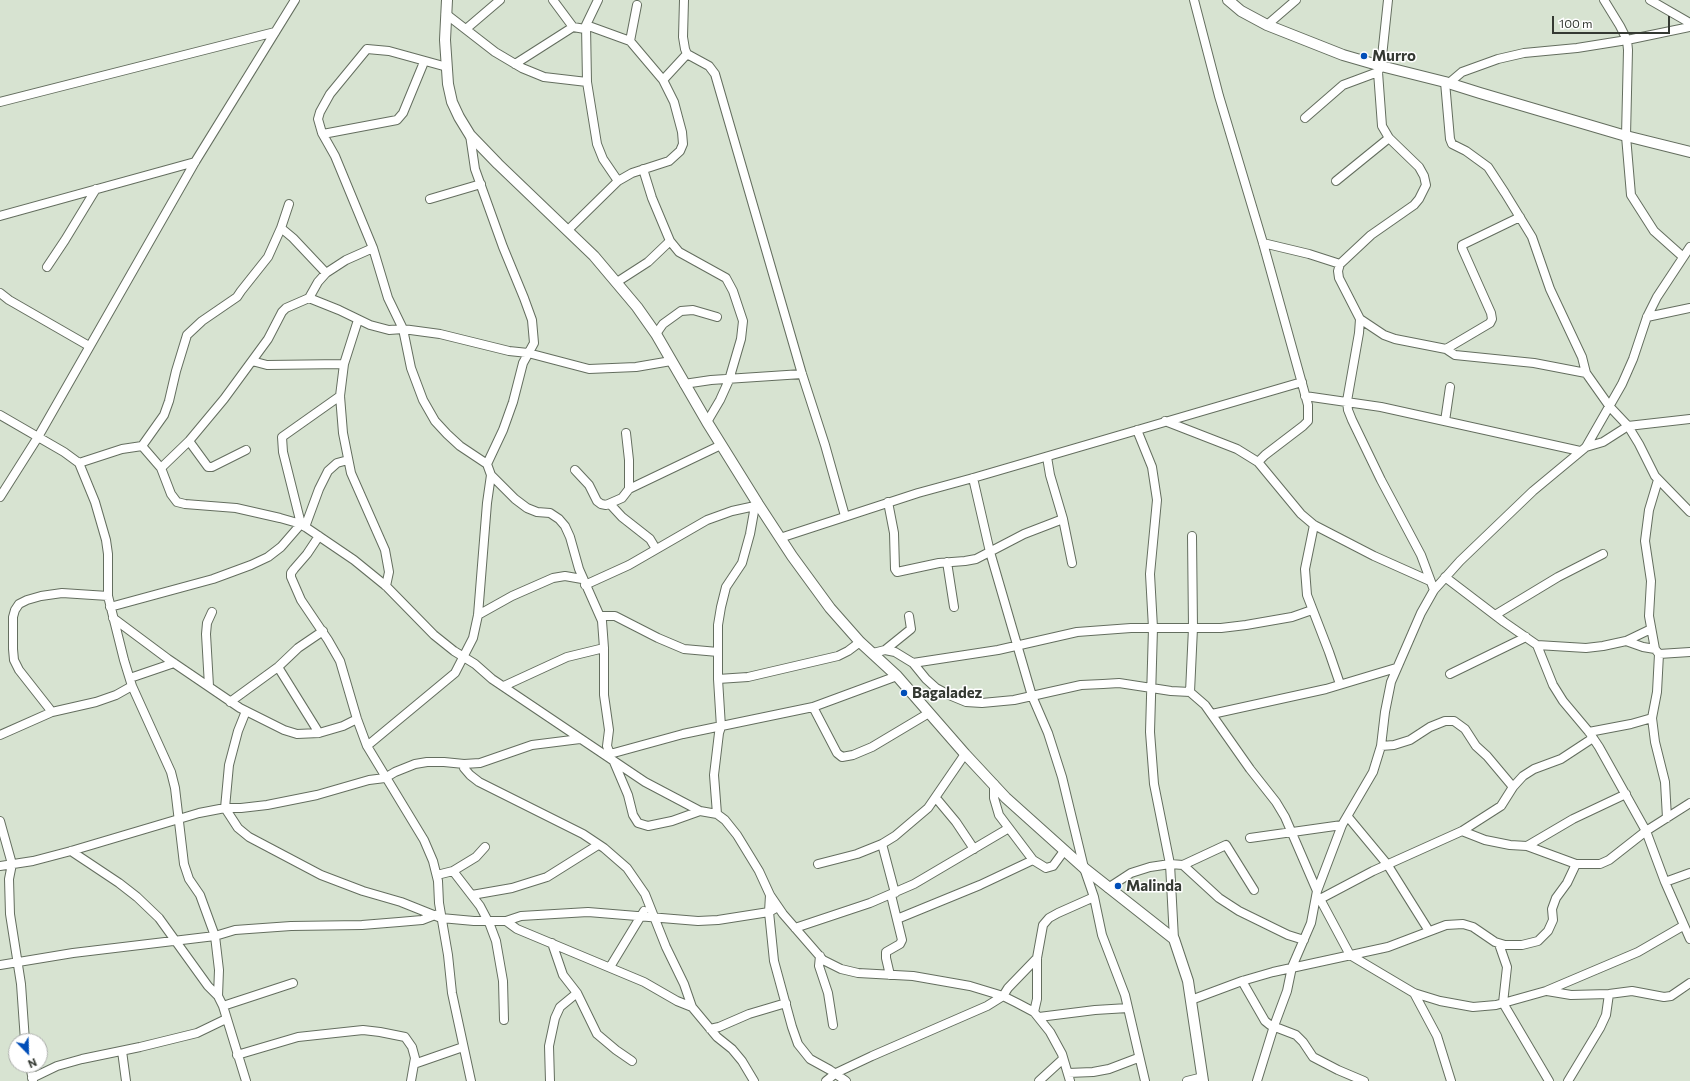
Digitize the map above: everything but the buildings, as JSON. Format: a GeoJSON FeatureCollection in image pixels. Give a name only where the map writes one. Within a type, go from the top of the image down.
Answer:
{"type":"FeatureCollection","features":[{"type":"Feature","properties":{"kind":"street"},"geometry":{"type":"LineString","coordinates":[[0,497],[38,437],[195,162],[295,0]]}},
{"type":"Feature","properties":{"kind":"street"},"geometry":{"type":"LineString","coordinates":[[447,0],[445,40],[448,84],[452,102],[470,135],[498,164],[568,230],[617,282],[656,334],[706,422],[757,505],[830,608],[860,642],[896,676],[965,754],[994,784],[1064,851],[1108,888],[1174,939]]}},
{"type":"Feature","properties":{"kind":"street"},"geometry":{"type":"LineString","coordinates":[[466,29],[500,0]]}},
{"type":"Feature","properties":{"kind":"street"},"geometry":{"type":"LineString","coordinates":[[553,0],[573,27]]}},
{"type":"Feature","properties":{"kind":"street"},"geometry":{"type":"LineString","coordinates":[[598,0],[585,27],[587,82],[597,144],[603,159],[618,181]]}},
{"type":"Feature","properties":{"kind":"street"},"geometry":{"type":"LineString","coordinates":[[684,0],[683,37],[687,54],[709,66],[715,74],[845,516]]}},
{"type":"Feature","properties":{"kind":"street"},"geometry":{"type":"LineString","coordinates":[[1194,0],[1221,103],[1263,243],[1308,405],[1308,420],[1303,426],[1265,454],[1258,462]]}},
{"type":"Feature","properties":{"kind":"street"},"geometry":{"type":"LineString","coordinates":[[1228,0],[1241,11],[1268,25],[1380,69],[1447,82],[1626,136],[1690,152]]}},
{"type":"Feature","properties":{"kind":"street"},"geometry":{"type":"LineString","coordinates":[[1268,25],[1296,0]]}},
{"type":"Feature","properties":{"kind":"street"},"geometry":{"type":"LineString","coordinates":[[1388,0],[1380,69],[1382,126],[1389,138],[1420,167],[1426,185],[1423,193],[1414,205],[1371,235],[1340,264],[1338,271],[1339,278],[1360,319],[1384,335],[1395,339],[1446,350],[1455,355],[1534,364],[1586,373]]}},
{"type":"Feature","properties":{"kind":"street"},"geometry":{"type":"LineString","coordinates":[[1604,0],[1627,40],[1626,136],[1630,195],[1654,231],[1682,256]]}},
{"type":"Feature","properties":{"kind":"street"},"geometry":{"type":"LineString","coordinates":[[1650,0],[1690,24]]}},
{"type":"Feature","properties":{"kind":"street"},"geometry":{"type":"LineString","coordinates":[[630,41],[638,5]]}},
{"type":"Feature","properties":{"kind":"street"},"geometry":{"type":"LineString","coordinates":[[446,14],[495,52],[515,64],[544,77],[587,82]]}},
{"type":"Feature","properties":{"kind":"street"},"geometry":{"type":"LineString","coordinates":[[515,64],[573,27],[585,27],[630,41],[663,80],[674,102],[682,132],[683,144],[680,151],[669,160],[643,169],[618,181],[568,230]]}},
{"type":"Feature","properties":{"kind":"street"},"geometry":{"type":"LineString","coordinates":[[1447,82],[1462,72],[1498,59],[1524,53],[1577,48],[1627,40],[1690,27]]}},
{"type":"Feature","properties":{"kind":"street"},"geometry":{"type":"LineString","coordinates":[[0,102],[275,32]]}},
{"type":"Feature","properties":{"kind":"street"},"geometry":{"type":"LineString","coordinates":[[447,67],[424,62],[389,51],[367,49],[339,82],[320,112],[318,119],[323,134],[335,156],[373,248],[388,298],[403,329],[416,383],[423,400],[435,421],[460,446],[487,464],[491,475],[515,499],[527,508],[537,512],[550,513],[559,519],[565,526],[570,537],[584,582],[600,616],[604,648],[604,695],[609,730],[606,746],[628,795],[633,815],[638,823],[648,826],[672,821],[700,811]]}},
{"type":"Feature","properties":{"kind":"street"},"geometry":{"type":"LineString","coordinates":[[663,80],[687,54]]}},
{"type":"Feature","properties":{"kind":"street"},"geometry":{"type":"LineString","coordinates":[[323,134],[397,120],[403,113],[424,62]]}},
{"type":"Feature","properties":{"kind":"street"},"geometry":{"type":"LineString","coordinates":[[1305,118],[1343,85],[1380,69]]}},
{"type":"Feature","properties":{"kind":"street"},"geometry":{"type":"LineString","coordinates":[[1447,82],[1450,139],[1452,144],[1466,151],[1488,167],[1520,217],[1535,245],[1550,289],[1582,357],[1586,373],[1610,408],[1628,426],[1658,480],[1690,512]]}},
{"type":"Feature","properties":{"kind":"street"},"geometry":{"type":"LineString","coordinates":[[470,135],[475,170],[503,248],[532,320],[534,343],[519,375],[513,402],[503,430],[487,464]]}},
{"type":"Feature","properties":{"kind":"street"},"geometry":{"type":"LineString","coordinates":[[1336,181],[1389,138]]}},
{"type":"Feature","properties":{"kind":"street"},"geometry":{"type":"LineString","coordinates":[[0,216],[195,162]]}},
{"type":"Feature","properties":{"kind":"street"},"geometry":{"type":"LineString","coordinates":[[643,169],[652,198],[670,241],[679,252],[726,278],[729,282],[743,321],[743,330],[729,380],[720,400],[706,422]]}},
{"type":"Feature","properties":{"kind":"street"},"geometry":{"type":"LineString","coordinates":[[430,199],[481,184]]}},
{"type":"Feature","properties":{"kind":"street"},"geometry":{"type":"LineString","coordinates":[[47,267],[96,189]]}},
{"type":"Feature","properties":{"kind":"street"},"geometry":{"type":"LineString","coordinates":[[142,446],[164,415],[188,335],[202,321],[237,298],[246,284],[268,257],[281,228],[289,204]]}},
{"type":"Feature","properties":{"kind":"street"},"geometry":{"type":"LineString","coordinates":[[1446,350],[1490,323],[1492,319],[1462,245],[1520,217]]}},
{"type":"Feature","properties":{"kind":"street"},"geometry":{"type":"LineString","coordinates":[[281,228],[293,238],[326,273]]}},
{"type":"Feature","properties":{"kind":"street"},"geometry":{"type":"LineString","coordinates":[[617,282],[648,262],[670,241]]}},
{"type":"Feature","properties":{"kind":"street"},"geometry":{"type":"LineString","coordinates":[[1263,243],[1309,254],[1340,264]]}},
{"type":"Feature","properties":{"kind":"street"},"geometry":{"type":"LineString","coordinates":[[160,468],[188,441],[224,400],[268,340],[282,312],[286,308],[309,298],[318,282],[326,273],[346,260],[373,248]]}},
{"type":"Feature","properties":{"kind":"street"},"geometry":{"type":"LineString","coordinates":[[1257,1081],[1274,1026],[1287,991],[1292,967],[1311,923],[1317,899],[1317,891],[1342,825],[1373,772],[1381,746],[1385,712],[1391,682],[1421,613],[1434,590],[1445,577],[1533,491],[1583,449],[1610,408],[1634,359],[1647,317],[1657,297],[1682,256],[1689,249]]}},
{"type":"Feature","properties":{"kind":"street"},"geometry":{"type":"LineString","coordinates":[[0,293],[8,300],[89,346]]}},
{"type":"Feature","properties":{"kind":"street"},"geometry":{"type":"LineString","coordinates":[[309,298],[370,325],[389,330],[403,329],[440,334],[508,351],[528,353],[589,369],[636,367],[671,361]]}},
{"type":"Feature","properties":{"kind":"street"},"geometry":{"type":"LineString","coordinates":[[1647,317],[1690,308]]}},
{"type":"Feature","properties":{"kind":"street"},"geometry":{"type":"LineString","coordinates":[[656,334],[663,324],[681,311],[693,310],[717,317]]}},
{"type":"Feature","properties":{"kind":"street"},"geometry":{"type":"LineString","coordinates":[[1360,319],[1359,333],[1347,401],[1348,410],[1381,480],[1421,555],[1434,590]]}},
{"type":"Feature","properties":{"kind":"street"},"geometry":{"type":"LineString","coordinates":[[358,320],[344,364],[340,396],[343,433],[348,460],[355,483],[385,550],[389,572],[386,586]]}},
{"type":"Feature","properties":{"kind":"street"},"geometry":{"type":"LineString","coordinates":[[252,361],[267,365],[344,364]]}},
{"type":"Feature","properties":{"kind":"street"},"geometry":{"type":"LineString","coordinates":[[684,384],[802,374]]}},
{"type":"Feature","properties":{"kind":"street"},"geometry":{"type":"LineString","coordinates":[[780,538],[888,502],[1302,382]]}},
{"type":"Feature","properties":{"kind":"street"},"geometry":{"type":"LineString","coordinates":[[1445,421],[1450,387]]}},
{"type":"Feature","properties":{"kind":"street"},"geometry":{"type":"LineString","coordinates":[[303,525],[283,452],[282,437],[340,396]]}},
{"type":"Feature","properties":{"kind":"street"},"geometry":{"type":"LineString","coordinates":[[1305,396],[1381,407],[1583,449],[1603,442],[1628,426],[1679,419],[1690,419]]}},
{"type":"Feature","properties":{"kind":"street"},"geometry":{"type":"LineString","coordinates":[[0,415],[64,452],[79,463],[99,515],[108,554],[108,596],[113,618],[131,682],[171,772],[175,788],[184,864],[189,879],[200,895],[215,936],[219,976],[218,996]]}},
{"type":"Feature","properties":{"kind":"street"},"geometry":{"type":"LineString","coordinates":[[1166,421],[1237,449],[1258,462],[1301,514],[1314,525],[1374,556],[1430,581]]}},
{"type":"Feature","properties":{"kind":"street"},"geometry":{"type":"LineString","coordinates":[[1137,430],[1152,468],[1156,500],[1150,574],[1153,628],[1150,732],[1153,778],[1170,864],[1174,939],[1188,980],[1203,1079],[1187,1081]]}},
{"type":"Feature","properties":{"kind":"street"},"geometry":{"type":"LineString","coordinates":[[626,433],[629,460],[629,489]]}},
{"type":"Feature","properties":{"kind":"street"},"geometry":{"type":"LineString","coordinates":[[188,441],[208,467],[212,467],[246,450]]}},
{"type":"Feature","properties":{"kind":"street"},"geometry":{"type":"LineString","coordinates":[[575,470],[588,485],[597,501],[601,504],[610,504],[622,498],[629,489],[721,445]]}},
{"type":"Feature","properties":{"kind":"street"},"geometry":{"type":"LineString","coordinates":[[79,463],[127,447],[142,446]]}},
{"type":"Feature","properties":{"kind":"street"},"geometry":{"type":"LineString","coordinates":[[142,446],[160,468],[171,494],[178,502],[184,504],[236,508],[303,525],[354,560],[386,586],[434,635],[454,651],[475,664],[492,679],[580,739],[611,757],[645,782],[700,811],[717,814],[725,820],[737,834],[778,907],[823,960],[841,969],[858,973],[913,976],[944,981],[1002,996],[1036,1014],[1050,1032],[1063,1059],[1069,1077],[1109,1069],[1138,1058]]}},
{"type":"Feature","properties":{"kind":"street"},"geometry":{"type":"LineString","coordinates":[[1047,457],[1051,481],[1064,519],[1072,563]]}},
{"type":"Feature","properties":{"kind":"street"},"geometry":{"type":"LineString","coordinates":[[110,607],[213,579],[268,557],[281,547],[303,525],[328,471],[337,463],[348,460]]}},
{"type":"Feature","properties":{"kind":"street"},"geometry":{"type":"LineString","coordinates":[[368,746],[456,673],[473,638],[478,615],[487,503],[491,475]]}},
{"type":"Feature","properties":{"kind":"street"},"geometry":{"type":"LineString","coordinates":[[973,478],[990,552],[1032,696],[1048,733],[1062,777],[1084,868],[1094,897],[1102,935],[1128,1008],[1138,1058],[1145,1081]]}},
{"type":"Feature","properties":{"kind":"street"},"geometry":{"type":"LineString","coordinates":[[1658,480],[1650,510],[1645,542],[1651,581],[1649,616],[1657,652],[1657,692],[1652,718],[1656,746],[1665,782],[1667,818]]}},
{"type":"Feature","properties":{"kind":"street"},"geometry":{"type":"LineString","coordinates":[[888,502],[894,533],[895,569],[897,572],[947,562],[976,559],[1024,534],[1064,519]]}},
{"type":"Feature","properties":{"kind":"street"},"geometry":{"type":"LineString","coordinates":[[610,504],[622,517],[650,538],[656,549]]}},
{"type":"Feature","properties":{"kind":"street"},"geometry":{"type":"LineString","coordinates":[[478,615],[507,599],[553,578],[565,576],[584,582],[629,565],[707,520],[732,511],[757,505]]}},
{"type":"Feature","properties":{"kind":"street"},"geometry":{"type":"LineString","coordinates":[[717,814],[714,775],[721,726],[718,679],[718,625],[726,587],[742,563],[757,505]]}},
{"type":"Feature","properties":{"kind":"street"},"geometry":{"type":"LineString","coordinates":[[1314,525],[1305,569],[1307,595],[1340,684]]}},
{"type":"Feature","properties":{"kind":"street"},"geometry":{"type":"LineString","coordinates":[[319,536],[291,573],[291,578],[302,600],[340,661],[357,719],[368,746],[385,778],[424,840],[434,861],[437,875],[438,916],[448,950],[452,993],[471,1081]]}},
{"type":"Feature","properties":{"kind":"street"},"geometry":{"type":"LineString","coordinates":[[1190,692],[1193,628],[1191,558],[1192,536]]}},
{"type":"Feature","properties":{"kind":"street"},"geometry":{"type":"LineString","coordinates":[[1495,615],[1558,577],[1603,554]]}},
{"type":"Feature","properties":{"kind":"street"},"geometry":{"type":"LineString","coordinates":[[947,562],[954,607]]}},
{"type":"Feature","properties":{"kind":"street"},"geometry":{"type":"LineString","coordinates":[[1445,577],[1538,645],[1586,648],[1603,646],[1626,641],[1651,629]]}},
{"type":"Feature","properties":{"kind":"street"},"geometry":{"type":"LineString","coordinates":[[52,712],[19,670],[14,660],[13,617],[15,610],[19,604],[41,596],[62,593],[108,596]]}},
{"type":"Feature","properties":{"kind":"street"},"geometry":{"type":"LineString","coordinates":[[912,662],[998,650],[1078,632],[1153,628],[1221,628],[1271,622],[1312,610]]}},
{"type":"Feature","properties":{"kind":"street"},"geometry":{"type":"LineString","coordinates":[[209,686],[206,634],[207,623],[212,612]]}},
{"type":"Feature","properties":{"kind":"street"},"geometry":{"type":"LineString","coordinates":[[600,616],[615,616],[658,638],[684,649],[718,652]]}},
{"type":"Feature","properties":{"kind":"street"},"geometry":{"type":"LineString","coordinates":[[873,653],[885,650],[911,629],[909,616]]}},
{"type":"Feature","properties":{"kind":"street"},"geometry":{"type":"LineString","coordinates":[[113,618],[230,702],[293,733],[319,733],[343,726],[357,719]]}},
{"type":"Feature","properties":{"kind":"street"},"geometry":{"type":"LineString","coordinates":[[230,702],[278,667],[290,654],[322,631]]}},
{"type":"Feature","properties":{"kind":"street"},"geometry":{"type":"LineString","coordinates":[[1450,674],[1526,637]]}},
{"type":"Feature","properties":{"kind":"street"},"geometry":{"type":"LineString","coordinates":[[1626,641],[1657,652],[1690,652]]}},
{"type":"Feature","properties":{"kind":"street"},"geometry":{"type":"LineString","coordinates":[[718,679],[748,677],[825,660],[848,651],[860,642]]}},
{"type":"Feature","properties":{"kind":"street"},"geometry":{"type":"LineString","coordinates":[[1538,645],[1553,685],[1563,701],[1591,735],[1613,768],[1646,831],[1665,882],[1690,940]]}},
{"type":"Feature","properties":{"kind":"street"},"geometry":{"type":"LineString","coordinates":[[504,686],[567,657],[604,648]]}},
{"type":"Feature","properties":{"kind":"street"},"geometry":{"type":"LineString","coordinates":[[885,650],[895,652],[912,662],[926,679],[936,688],[949,696],[966,702],[982,703],[1014,700],[1081,685],[1119,683],[1190,692],[1205,705],[1250,769],[1276,802],[1292,832],[1317,891]]}},
{"type":"Feature","properties":{"kind":"street"},"geometry":{"type":"LineString","coordinates":[[0,735],[52,712],[96,702],[116,695],[131,682],[174,663]]}},
{"type":"Feature","properties":{"kind":"street"},"geometry":{"type":"LineString","coordinates":[[278,667],[319,733]]}},
{"type":"Feature","properties":{"kind":"street"},"geometry":{"type":"LineString","coordinates":[[1212,714],[1340,684],[1396,668]]}},
{"type":"Feature","properties":{"kind":"street"},"geometry":{"type":"LineString","coordinates":[[611,757],[683,734],[813,707],[896,676]]}},
{"type":"Feature","properties":{"kind":"street"},"geometry":{"type":"LineString","coordinates":[[813,707],[837,753],[842,757],[853,755],[872,747],[929,713]]}},
{"type":"Feature","properties":{"kind":"street"},"geometry":{"type":"LineString","coordinates":[[246,711],[238,732],[229,765],[225,808],[238,828],[249,837],[321,875],[362,891],[401,902],[438,916],[474,921],[506,921],[521,916],[567,913],[642,915],[698,920],[718,920],[768,912],[778,907]]}},
{"type":"Feature","properties":{"kind":"street"},"geometry":{"type":"LineString","coordinates":[[1317,899],[1387,864],[1462,831],[1501,806],[1513,787],[1523,776],[1534,769],[1561,759],[1591,735],[1652,718]]}},
{"type":"Feature","properties":{"kind":"street"},"geometry":{"type":"LineString","coordinates":[[1381,746],[1394,745],[1410,740],[1430,727],[1445,720],[1454,721],[1464,729],[1476,746],[1487,756],[1513,787]]}},
{"type":"Feature","properties":{"kind":"street"},"geometry":{"type":"LineString","coordinates":[[0,866],[33,861],[71,851],[199,813],[225,808],[241,808],[305,798],[369,780],[385,778],[405,767],[427,762],[464,764],[491,760],[532,745],[580,739]]}},
{"type":"Feature","properties":{"kind":"street"},"geometry":{"type":"LineString","coordinates":[[818,864],[857,854],[882,844],[895,836],[928,808],[965,754]]}},
{"type":"Feature","properties":{"kind":"street"},"geometry":{"type":"LineString","coordinates":[[464,764],[464,768],[479,782],[583,834],[614,856],[627,868],[639,884],[649,904],[666,947],[684,984],[692,1007],[742,1061],[754,1081]]}},
{"type":"Feature","properties":{"kind":"street"},"geometry":{"type":"LineString","coordinates":[[994,784],[996,807],[999,815],[1033,860],[1046,868],[1053,866],[1064,851]]}},
{"type":"Feature","properties":{"kind":"street"},"geometry":{"type":"LineString","coordinates":[[1527,846],[1573,819],[1626,794]]}},
{"type":"Feature","properties":{"kind":"street"},"geometry":{"type":"LineString","coordinates":[[936,798],[956,822],[974,849]]}},
{"type":"Feature","properties":{"kind":"street"},"geometry":{"type":"LineString","coordinates":[[1462,831],[1485,840],[1510,845],[1527,846],[1576,864],[1600,864],[1609,860],[1646,831],[1690,803]]}},
{"type":"Feature","properties":{"kind":"street"},"geometry":{"type":"LineString","coordinates":[[1348,817],[1387,864],[1429,931]]}},
{"type":"Feature","properties":{"kind":"street"},"geometry":{"type":"LineString","coordinates":[[0,822],[12,864],[9,879],[10,914],[21,984],[24,1033]]}},
{"type":"Feature","properties":{"kind":"street"},"geometry":{"type":"LineString","coordinates":[[1250,838],[1342,825]]}},
{"type":"Feature","properties":{"kind":"street"},"geometry":{"type":"LineString","coordinates":[[795,928],[831,917],[893,894],[914,884],[1009,828]]}},
{"type":"Feature","properties":{"kind":"street"},"geometry":{"type":"LineString","coordinates":[[882,844],[902,940],[900,944],[886,952],[890,975]]}},
{"type":"Feature","properties":{"kind":"street"},"geometry":{"type":"LineString","coordinates":[[472,896],[512,888],[547,877],[558,871],[573,859],[598,845]]}},
{"type":"Feature","properties":{"kind":"street"},"geometry":{"type":"LineString","coordinates":[[1108,888],[1131,874],[1150,867],[1170,864],[1183,865],[1226,845],[1254,890]]}},
{"type":"Feature","properties":{"kind":"street"},"geometry":{"type":"LineString","coordinates":[[437,875],[453,871],[476,857],[485,847]]}},
{"type":"Feature","properties":{"kind":"street"},"geometry":{"type":"LineString","coordinates":[[71,851],[100,869],[137,897],[159,918],[208,986],[218,996],[223,1006],[246,1081]]}},
{"type":"Feature","properties":{"kind":"street"},"geometry":{"type":"LineString","coordinates":[[897,920],[980,885],[1033,860]]}},
{"type":"Feature","properties":{"kind":"street"},"geometry":{"type":"LineString","coordinates":[[1191,1000],[1242,981],[1292,967],[1388,947],[1446,925],[1463,924],[1473,927],[1499,944],[1522,945],[1538,941],[1548,931],[1552,920],[1552,909],[1556,898],[1567,883],[1576,864]]}},
{"type":"Feature","properties":{"kind":"street"},"geometry":{"type":"LineString","coordinates":[[1183,865],[1219,898],[1239,911],[1288,935],[1304,940]]}},
{"type":"Feature","properties":{"kind":"street"},"geometry":{"type":"LineString","coordinates":[[453,871],[472,896],[488,921],[496,940],[501,968],[504,1020]]}},
{"type":"Feature","properties":{"kind":"street"},"geometry":{"type":"LineString","coordinates":[[1665,882],[1690,873]]}},
{"type":"Feature","properties":{"kind":"street"},"geometry":{"type":"LineString","coordinates":[[770,895],[768,912],[774,961],[798,1044],[810,1059],[846,1081]]}},
{"type":"Feature","properties":{"kind":"street"},"geometry":{"type":"LineString","coordinates":[[1036,1014],[1037,958],[1043,924],[1049,918],[1074,905],[1094,897]]}},
{"type":"Feature","properties":{"kind":"street"},"geometry":{"type":"LineString","coordinates":[[1317,899],[1350,955],[1414,993],[1440,1001],[1473,1007],[1496,1005],[1546,991],[1638,952],[1683,926]]}},
{"type":"Feature","properties":{"kind":"street"},"geometry":{"type":"LineString","coordinates":[[610,967],[649,904]]}},
{"type":"Feature","properties":{"kind":"street"},"geometry":{"type":"LineString","coordinates":[[0,965],[73,953],[215,936],[234,930],[291,926],[362,925],[422,920],[438,916]]}},
{"type":"Feature","properties":{"kind":"street"},"geometry":{"type":"LineString","coordinates":[[506,921],[517,929],[644,982],[692,1007]]}},
{"type":"Feature","properties":{"kind":"street"},"geometry":{"type":"LineString","coordinates":[[552,943],[562,975],[577,993],[597,1034],[632,1061]]}},
{"type":"Feature","properties":{"kind":"street"},"geometry":{"type":"LineString","coordinates":[[1499,944],[1507,967],[1502,1003],[1549,1081]]}},
{"type":"Feature","properties":{"kind":"street"},"geometry":{"type":"LineString","coordinates":[[820,956],[819,966],[828,993],[833,1025]]}},
{"type":"Feature","properties":{"kind":"street"},"geometry":{"type":"LineString","coordinates":[[826,1081],[836,1074],[872,1056],[987,1006],[1002,996],[1037,958]]}},
{"type":"Feature","properties":{"kind":"street"},"geometry":{"type":"LineString","coordinates":[[1242,981],[1265,1021],[1296,1035],[1303,1042],[1313,1057],[1364,1081]]}},
{"type":"Feature","properties":{"kind":"street"},"geometry":{"type":"LineString","coordinates":[[223,1006],[293,983]]}},
{"type":"Feature","properties":{"kind":"street"},"geometry":{"type":"LineString","coordinates":[[1546,991],[1571,995],[1609,994],[1632,991],[1664,997],[1671,996],[1690,983]]}},
{"type":"Feature","properties":{"kind":"street"},"geometry":{"type":"LineString","coordinates":[[550,1081],[549,1046],[555,1018],[560,1007],[577,993]]}},
{"type":"Feature","properties":{"kind":"street"},"geometry":{"type":"LineString","coordinates":[[1414,993],[1437,1036],[1451,1081]]}},
{"type":"Feature","properties":{"kind":"street"},"geometry":{"type":"LineString","coordinates":[[1568,1081],[1600,1028],[1606,1014],[1609,994]]}},
{"type":"Feature","properties":{"kind":"street"},"geometry":{"type":"LineString","coordinates":[[710,1028],[719,1027],[749,1014],[786,1003]]}},
{"type":"Feature","properties":{"kind":"street"},"geometry":{"type":"LineString","coordinates":[[1036,1014],[1128,1008]]}},
{"type":"Feature","properties":{"kind":"street"},"geometry":{"type":"LineString","coordinates":[[32,1080],[57,1066],[197,1033],[226,1019]]}},
{"type":"Feature","properties":{"kind":"street"},"geometry":{"type":"LineString","coordinates":[[238,1055],[298,1037],[363,1030],[380,1032],[405,1037],[412,1047],[415,1058],[411,1081]]}},
{"type":"Feature","properties":{"kind":"street"},"geometry":{"type":"LineString","coordinates":[[414,1064],[463,1047]]}},
{"type":"Feature","properties":{"kind":"street"},"geometry":{"type":"LineString","coordinates":[[122,1051],[126,1081]]}},
{"type":"Feature","properties":{"kind":"street"},"geometry":{"type":"LineString","coordinates":[[1039,1081],[1063,1059]]}},
{"type":"Feature","properties":{"kind":"place","name":"Murro"},"geometry":{"type":"Point","coordinates":[1364,56]}},
{"type":"Feature","properties":{"kind":"place","name":"Bagaladez"},"geometry":{"type":"Point","coordinates":[904,693]}},
{"type":"Feature","properties":{"kind":"place","name":"Malinda"},"geometry":{"type":"Point","coordinates":[1118,886]}}]}
